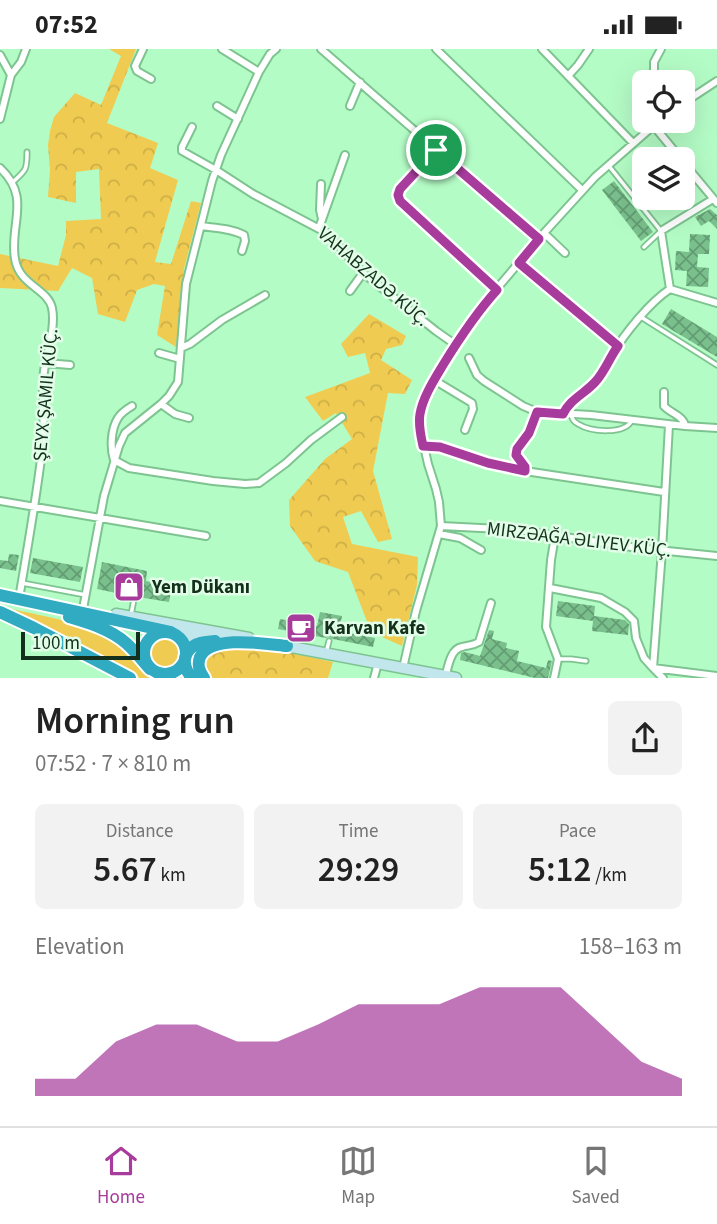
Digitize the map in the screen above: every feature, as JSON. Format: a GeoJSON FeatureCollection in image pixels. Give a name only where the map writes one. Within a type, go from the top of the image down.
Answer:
{"type":"FeatureCollection","features":[{"type":"Feature","properties":{"kind":"highway"},"geometry":{"type":"LineString","coordinates":[[0,595],[171,632],[185,645],[186,669],[192,678]]}},
{"type":"Feature","properties":{"kind":"highway"},"geometry":{"type":"LineString","coordinates":[[0,602],[60,615],[101,628],[125,641],[153,671],[168,678]]}},
{"type":"Feature","properties":{"kind":"highway"},"geometry":{"type":"LineString","coordinates":[[0,613],[130,678]]}},
{"type":"Feature","properties":{"kind":"highway"},"geometry":{"type":"LineString","coordinates":[[171,632],[158,632],[148,639],[143,651],[144,658],[153,671],[161,674],[179,669],[189,650],[200,643],[245,640],[287,646]]}},
{"type":"Feature","properties":{"kind":"highway"},"geometry":{"type":"LineString","coordinates":[[204,678],[198,669],[201,655],[206,649],[245,640]]}},
{"type":"Feature","properties":{"kind":"main road"},"geometry":{"type":"LineString","coordinates":[[19,599],[131,617],[245,640]]}},
{"type":"Feature","properties":{"kind":"main road"},"geometry":{"type":"LineString","coordinates":[[171,632],[245,640]]}},
{"type":"Feature","properties":{"kind":"main road"},"geometry":{"type":"LineString","coordinates":[[287,646],[449,677]]}},
{"type":"Feature","properties":{"kind":"street"},"geometry":{"type":"LineString","coordinates":[[0,119],[11,75],[21,62],[26,49]]}},
{"type":"Feature","properties":{"kind":"street"},"geometry":{"type":"LineString","coordinates":[[142,49],[135,66],[137,71],[151,79]]}},
{"type":"Feature","properties":{"kind":"street"},"geometry":{"type":"LineString","coordinates":[[222,49],[259,72]]}},
{"type":"Feature","properties":{"kind":"street"},"geometry":{"type":"LineString","coordinates":[[83,609],[99,518],[114,460],[125,433],[161,404],[178,382],[186,283],[216,170],[259,72],[276,49]]}},
{"type":"Feature","properties":{"kind":"street"},"geometry":{"type":"LineString","coordinates":[[321,49],[436,150],[565,253]]}},
{"type":"Feature","properties":{"kind":"street"},"geometry":{"type":"LineString","coordinates":[[436,49],[582,190]]}},
{"type":"Feature","properties":{"kind":"street"},"geometry":{"type":"LineString","coordinates":[[542,49],[633,143]]}},
{"type":"Feature","properties":{"kind":"street"},"geometry":{"type":"LineString","coordinates":[[568,76],[589,49]]}},
{"type":"Feature","properties":{"kind":"street"},"geometry":{"type":"LineString","coordinates":[[654,70],[654,62],[661,49]]}},
{"type":"Feature","properties":{"kind":"street"},"geometry":{"type":"LineString","coordinates":[[0,55],[11,75]]}},
{"type":"Feature","properties":{"kind":"street"},"geometry":{"type":"LineString","coordinates":[[695,95],[717,81]]}},
{"type":"Feature","properties":{"kind":"street"},"geometry":{"type":"LineString","coordinates":[[350,106],[360,82]]}},
{"type":"Feature","properties":{"kind":"street"},"geometry":{"type":"LineString","coordinates":[[217,106],[237,119]]}},
{"type":"Feature","properties":{"kind":"street","name":"VAHABZADƏ KÜÇ."},"geometry":{"type":"LineString","coordinates":[[192,127],[182,151],[262,199],[321,224],[363,273],[456,345]]}},
{"type":"Feature","properties":{"kind":"street"},"geometry":{"type":"LineString","coordinates":[[403,668],[416,611],[440,530],[439,502],[420,428],[421,412],[434,380],[483,305],[541,236],[582,190],[644,133]]}},
{"type":"Feature","properties":{"kind":"street"},"geometry":{"type":"LineString","coordinates":[[436,150],[400,189],[400,201],[497,290]]}},
{"type":"Feature","properties":{"kind":"street"},"geometry":{"type":"LineString","coordinates":[[321,224],[345,155]]}},
{"type":"Feature","properties":{"kind":"street"},"geometry":{"type":"LineString","coordinates":[[0,169],[13,182]]}},
{"type":"Feature","properties":{"kind":"street"},"geometry":{"type":"LineString","coordinates":[[670,289],[661,231],[715,201],[695,176]]}},
{"type":"Feature","properties":{"kind":"street","name":"ŞEYX ŞAMIL KÜÇ."},"geometry":{"type":"LineString","coordinates":[[13,182],[18,208],[15,260],[21,274],[47,297],[53,309],[44,383],[43,441],[19,599]]}},
{"type":"Feature","properties":{"kind":"street"},"geometry":{"type":"LineString","coordinates":[[321,184],[321,224]]}},
{"type":"Feature","properties":{"kind":"street"},"geometry":{"type":"LineString","coordinates":[[201,226],[228,229],[244,235],[246,241],[242,251]]}},
{"type":"Feature","properties":{"kind":"street"},"geometry":{"type":"LineString","coordinates":[[519,263],[618,346]]}},
{"type":"Feature","properties":{"kind":"street"},"geometry":{"type":"LineString","coordinates":[[350,291],[363,273]]}},
{"type":"Feature","properties":{"kind":"street"},"geometry":{"type":"LineString","coordinates":[[670,289],[717,303]]}},
{"type":"Feature","properties":{"kind":"street"},"geometry":{"type":"LineString","coordinates":[[566,414],[571,402],[594,384],[618,346],[641,317],[670,289]]}},
{"type":"Feature","properties":{"kind":"street"},"geometry":{"type":"LineString","coordinates":[[181,348],[265,295]]}},
{"type":"Feature","properties":{"kind":"street"},"geometry":{"type":"LineString","coordinates":[[159,353],[180,359]]}},
{"type":"Feature","properties":{"kind":"street"},"geometry":{"type":"LineString","coordinates":[[469,358],[477,375],[484,381],[537,412],[717,428]]}},
{"type":"Feature","properties":{"kind":"street"},"geometry":{"type":"LineString","coordinates":[[46,363],[70,365]]}},
{"type":"Feature","properties":{"kind":"street"},"geometry":{"type":"LineString","coordinates":[[434,380],[472,403],[473,409],[465,430]]}},
{"type":"Feature","properties":{"kind":"street"},"geometry":{"type":"LineString","coordinates":[[664,392],[664,406],[682,418],[685,426]]}},
{"type":"Feature","properties":{"kind":"street"},"geometry":{"type":"LineString","coordinates":[[161,404],[175,414],[189,418]]}},
{"type":"Feature","properties":{"kind":"street"},"geometry":{"type":"LineString","coordinates":[[132,406],[119,415],[116,421],[112,440],[114,460],[129,468],[246,484],[259,483],[342,417]]}},
{"type":"Feature","properties":{"kind":"street"},"geometry":{"type":"LineString","coordinates":[[525,471],[516,455],[517,449],[529,433],[537,412]]}},
{"type":"Feature","properties":{"kind":"street"},"geometry":{"type":"LineString","coordinates":[[653,668],[669,425]]}},
{"type":"Feature","properties":{"kind":"street"},"geometry":{"type":"LineString","coordinates":[[423,446],[440,447],[488,463],[525,471],[664,492]]}},
{"type":"Feature","properties":{"kind":"street"},"geometry":{"type":"LineString","coordinates":[[0,501],[206,536]]}},
{"type":"Feature","properties":{"kind":"street","name":"MIRZƏAĞA ƏLIYEV KÜÇ."},"geometry":{"type":"LineString","coordinates":[[440,530],[496,528],[717,556]]}},
{"type":"Feature","properties":{"kind":"street"},"geometry":{"type":"LineString","coordinates":[[440,530],[481,550]]}},
{"type":"Feature","properties":{"kind":"street"},"geometry":{"type":"LineString","coordinates":[[555,536],[546,627],[558,659],[555,678]]}},
{"type":"Feature","properties":{"kind":"street"},"geometry":{"type":"LineString","coordinates":[[550,588],[601,598],[625,612],[634,621],[636,638],[644,658],[663,678]]}},
{"type":"Feature","properties":{"kind":"street"},"geometry":{"type":"LineString","coordinates":[[449,677],[451,657],[456,649],[471,647],[479,642],[491,603]]}},
{"type":"Feature","properties":{"kind":"street"},"geometry":{"type":"LineString","coordinates":[[374,678],[378,663]]}},
{"type":"Feature","properties":{"kind":"street"},"geometry":{"type":"LineString","coordinates":[[653,668],[680,675],[717,676]]}},
{"type":"Feature","properties":{"kind":"lane"},"geometry":{"type":"LineString","coordinates":[[13,182],[26,171],[26,152]]}},
{"type":"Feature","properties":{"kind":"lane"},"geometry":{"type":"LineString","coordinates":[[608,165],[661,231],[644,247]]}},
{"type":"Feature","properties":{"kind":"lane"},"geometry":{"type":"LineString","coordinates":[[641,317],[717,365]]}},
{"type":"Feature","properties":{"kind":"lane"},"geometry":{"type":"LineString","coordinates":[[566,414],[574,422],[588,428],[614,431],[626,428],[632,420]]}},
{"type":"Feature","properties":{"kind":"lane"},"geometry":{"type":"LineString","coordinates":[[22,583],[86,595]]}},
{"type":"Feature","properties":{"kind":"lane"},"geometry":{"type":"LineString","coordinates":[[131,617],[134,599]]}},
{"type":"Feature","properties":{"kind":"lane"},"geometry":{"type":"LineString","coordinates":[[326,653],[329,641]]}},
{"type":"Feature","properties":{"kind":"lane"},"geometry":{"type":"LineString","coordinates":[[558,659],[586,661]]}},
{"type":"Feature","properties":{"kind":"green space"},"geometry":{"type":"Polygon","coordinates":[[[109,49],[136,49],[107,123],[158,143],[150,168],[178,180],[155,262],[171,264],[191,201],[201,203],[184,269],[176,347],[157,335],[165,286],[154,284],[137,290],[125,322],[98,314],[92,278],[72,268],[58,291],[0,288],[0,254],[58,266],[66,235],[66,221],[101,219],[99,169],[76,172],[76,203],[48,197],[48,145],[54,117],[75,93],[101,105],[121,56],[109,49]]]}},
{"type":"Feature","properties":{"kind":"green space"},"geometry":{"type":"Polygon","coordinates":[[[369,314],[406,336],[402,345],[386,349],[381,360],[412,380],[405,394],[388,393],[373,471],[392,539],[378,542],[361,511],[343,517],[352,544],[418,557],[417,585],[402,646],[371,632],[348,572],[315,561],[290,526],[289,500],[325,459],[352,439],[336,413],[323,421],[305,397],[370,373],[365,353],[348,357],[341,344],[369,314]]]}},
{"type":"Feature","properties":{"kind":"green space"},"geometry":{"type":"Polygon","coordinates":[[[11,609],[97,631],[124,649],[149,678],[140,678],[123,670],[11,612],[11,609]]]}},
{"type":"Feature","properties":{"kind":"green space"},"geometry":{"type":"Polygon","coordinates":[[[165,638],[176,642],[180,653],[176,664],[165,668],[154,664],[150,653],[154,642],[165,638]]]}},
{"type":"Feature","properties":{"kind":"green space"},"geometry":{"type":"Polygon","coordinates":[[[235,646],[284,651],[333,662],[328,678],[213,678],[204,664],[205,659],[214,652],[235,646]]]}},
{"type":"Feature","properties":{"kind":"building"},"geometry":{"type":"Polygon","coordinates":[[[614,181],[632,205],[632,210],[636,210],[653,232],[641,241],[602,190],[614,181]]]}},
{"type":"Feature","properties":{"kind":"building"},"geometry":{"type":"Polygon","coordinates":[[[710,209],[717,215],[717,229],[709,221],[701,226],[695,217],[710,209]]]}},
{"type":"Feature","properties":{"kind":"building"},"geometry":{"type":"Polygon","coordinates":[[[690,234],[710,235],[709,254],[698,254],[697,267],[709,268],[708,287],[686,286],[687,271],[675,270],[676,251],[689,252],[690,234]]]}},
{"type":"Feature","properties":{"kind":"building"},"geometry":{"type":"Polygon","coordinates":[[[671,309],[717,337],[717,357],[662,324],[671,309]]]}},
{"type":"Feature","properties":{"kind":"building"},"geometry":{"type":"Polygon","coordinates":[[[9,554],[19,555],[16,571],[0,568],[0,560],[8,561],[9,554]]]}},
{"type":"Feature","properties":{"kind":"building"},"geometry":{"type":"Polygon","coordinates":[[[33,558],[83,567],[80,582],[30,573],[33,558]]]}},
{"type":"Feature","properties":{"kind":"building"},"geometry":{"type":"Polygon","coordinates":[[[102,562],[147,571],[146,581],[172,586],[169,602],[97,589],[102,562]]]}},
{"type":"Feature","properties":{"kind":"building"},"geometry":{"type":"Polygon","coordinates":[[[558,601],[595,606],[594,616],[625,620],[629,624],[628,635],[592,631],[593,621],[556,616],[558,601]]]}},
{"type":"Feature","properties":{"kind":"building"},"geometry":{"type":"Polygon","coordinates":[[[320,612],[342,616],[339,631],[375,638],[373,647],[278,629],[280,619],[317,626],[320,612]]]}},
{"type":"Feature","properties":{"kind":"building"},"geometry":{"type":"Polygon","coordinates":[[[489,630],[494,631],[492,639],[507,643],[506,648],[519,651],[517,661],[546,668],[548,660],[552,661],[548,678],[535,678],[460,660],[461,653],[465,652],[480,656],[489,630]]]}},
{"type":"Feature","properties":{"kind":"place","name":"Yem Dükanı"},"geometry":{"type":"Point","coordinates":[129,587]}},
{"type":"Feature","properties":{"kind":"place","name":"Karvan Kafe"},"geometry":{"type":"Point","coordinates":[301,628]}},
{"type":"Feature","properties":{"kind":"route"},"geometry":{"type":"LineString","coordinates":[[436,150],[539,239],[519,263],[618,346],[594,384],[571,402],[563,414],[537,412],[529,433],[517,449],[516,455],[525,471],[488,463],[440,447],[423,446],[419,418],[430,387],[483,305],[497,290],[400,201],[400,189],[436,150]]}}]}
